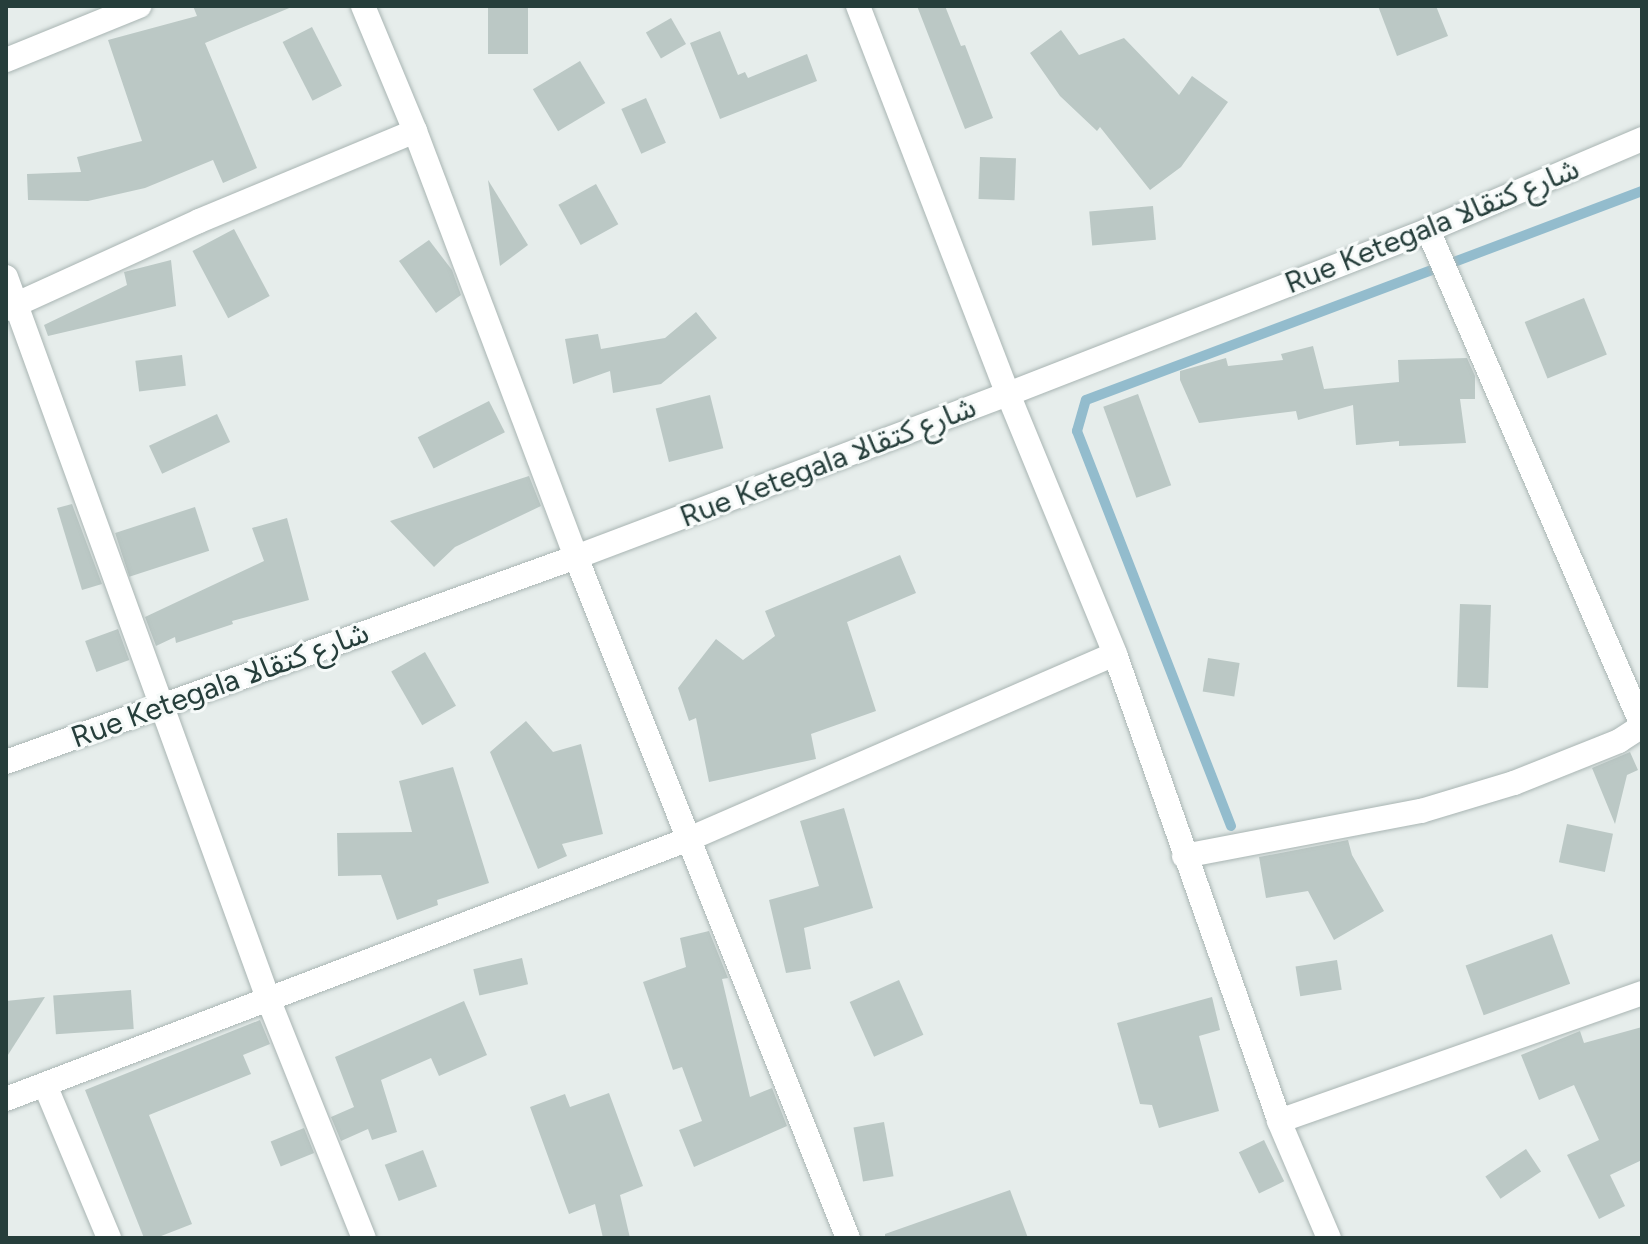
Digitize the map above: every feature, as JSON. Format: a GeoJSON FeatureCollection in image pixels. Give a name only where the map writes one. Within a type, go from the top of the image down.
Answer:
{"type":"FeatureCollection","features":[{"type":"Feature","properties":{"kind":"street"},"geometry":{"type":"LineString","coordinates":[[6,60],[139,6]]}},
{"type":"Feature","properties":{"kind":"street"},"geometry":{"type":"LineString","coordinates":[[363,6],[415,131],[576,557],[848,1238]]}},
{"type":"Feature","properties":{"kind":"street"},"geometry":{"type":"LineString","coordinates":[[858,6],[1008,394],[1115,654],[1279,1121],[1329,1238]]}},
{"type":"Feature","properties":{"kind":"street"},"geometry":{"type":"LineString","coordinates":[[12,306],[199,221],[415,131]]}},
{"type":"Feature","properties":{"kind":"street","name":"Rue Ketegala شارع كتقالا"},"geometry":{"type":"LineString","coordinates":[[6,762],[576,557],[1008,394],[1428,230],[1642,139]]}},
{"type":"Feature","properties":{"kind":"street"},"geometry":{"type":"LineString","coordinates":[[1184,856],[1421,811],[1514,783],[1619,741],[1642,726],[1428,230]]}},
{"type":"Feature","properties":{"kind":"street"},"geometry":{"type":"LineString","coordinates":[[6,277],[12,306],[269,1001],[364,1238]]}},
{"type":"Feature","properties":{"kind":"street"},"geometry":{"type":"LineString","coordinates":[[6,1099],[689,839],[1115,654]]}},
{"type":"Feature","properties":{"kind":"street"},"geometry":{"type":"LineString","coordinates":[[1279,1121],[1642,993]]}},
{"type":"Feature","properties":{"kind":"street"},"geometry":{"type":"LineString","coordinates":[[45,1085],[109,1238]]}},
{"type":"Feature","properties":{"kind":"building"},"geometry":{"type":"Polygon","coordinates":[[[193,6],[294,6],[205,43],[257,168],[223,183],[213,160],[145,188],[88,201],[28,200],[27,174],[81,172],[77,157],[142,141],[108,40],[197,16],[193,6]]]}},
{"type":"Feature","properties":{"kind":"building"},"geometry":{"type":"Polygon","coordinates":[[[488,6],[528,6],[528,54],[488,54],[488,6]]]}},
{"type":"Feature","properties":{"kind":"building"},"geometry":{"type":"Polygon","coordinates":[[[917,6],[945,6],[961,46],[965,45],[993,118],[965,129],[917,6]]]}},
{"type":"Feature","properties":{"kind":"building"},"geometry":{"type":"Polygon","coordinates":[[[1378,6],[1436,6],[1448,36],[1397,56],[1378,6]]]}},
{"type":"Feature","properties":{"kind":"building"},"geometry":{"type":"Polygon","coordinates":[[[671,18],[686,44],[661,58],[646,32],[671,18]]]}},
{"type":"Feature","properties":{"kind":"building"},"geometry":{"type":"Polygon","coordinates":[[[312,27],[342,86],[313,101],[283,42],[312,27]]]}},
{"type":"Feature","properties":{"kind":"building"},"geometry":{"type":"Polygon","coordinates":[[[1061,30],[1079,55],[1124,38],[1179,95],[1192,76],[1228,102],[1181,167],[1150,190],[1100,127],[1097,131],[1060,96],[1030,53],[1061,30]]]}},
{"type":"Feature","properties":{"kind":"building"},"geometry":{"type":"Polygon","coordinates":[[[720,31],[738,75],[745,72],[748,78],[807,54],[817,81],[720,119],[690,43],[720,31]]]}},
{"type":"Feature","properties":{"kind":"building"},"geometry":{"type":"Polygon","coordinates":[[[580,61],[605,103],[558,131],[533,89],[580,61]]]}},
{"type":"Feature","properties":{"kind":"building"},"geometry":{"type":"Polygon","coordinates":[[[646,98],[666,143],[641,154],[621,109],[646,98]]]}},
{"type":"Feature","properties":{"kind":"building"},"geometry":{"type":"Polygon","coordinates":[[[980,157],[1016,158],[1015,200],[979,199],[980,157]]]}},
{"type":"Feature","properties":{"kind":"building"},"geometry":{"type":"Polygon","coordinates":[[[488,180],[528,245],[500,266],[488,180]]]}},
{"type":"Feature","properties":{"kind":"building"},"geometry":{"type":"Polygon","coordinates":[[[596,184],[618,224],[581,245],[558,205],[596,184]]]}},
{"type":"Feature","properties":{"kind":"building"},"geometry":{"type":"Polygon","coordinates":[[[1153,206],[1156,240],[1092,245],[1089,212],[1153,206]]]}},
{"type":"Feature","properties":{"kind":"building"},"geometry":{"type":"Polygon","coordinates":[[[234,229],[270,296],[228,318],[193,251],[234,229]]]}},
{"type":"Feature","properties":{"kind":"building"},"geometry":{"type":"Polygon","coordinates":[[[429,240],[452,270],[461,295],[436,313],[399,261],[429,240]]]}},
{"type":"Feature","properties":{"kind":"building"},"geometry":{"type":"Polygon","coordinates":[[[171,260],[176,306],[48,336],[44,325],[127,285],[124,272],[171,260]]]}},
{"type":"Feature","properties":{"kind":"building"},"geometry":{"type":"Polygon","coordinates":[[[1584,298],[1607,355],[1548,379],[1525,322],[1584,298]]]}},
{"type":"Feature","properties":{"kind":"building"},"geometry":{"type":"Polygon","coordinates":[[[696,312],[717,338],[661,384],[613,393],[610,371],[573,384],[565,339],[598,334],[601,349],[665,338],[696,312]]]}},
{"type":"Feature","properties":{"kind":"building"},"geometry":{"type":"Polygon","coordinates":[[[1313,346],[1324,389],[1399,382],[1398,360],[1467,358],[1475,376],[1475,399],[1460,399],[1466,443],[1399,446],[1399,441],[1356,445],[1353,405],[1298,420],[1296,411],[1199,423],[1180,380],[1180,371],[1226,358],[1228,366],[1283,360],[1281,354],[1313,346]]]}},
{"type":"Feature","properties":{"kind":"building"},"geometry":{"type":"Polygon","coordinates":[[[182,355],[186,386],[139,391],[135,361],[182,355]]]}},
{"type":"Feature","properties":{"kind":"building"},"geometry":{"type":"Polygon","coordinates":[[[1138,394],[1171,485],[1136,498],[1103,407],[1138,394]]]}},
{"type":"Feature","properties":{"kind":"building"},"geometry":{"type":"Polygon","coordinates":[[[710,395],[723,448],[669,462],[656,409],[710,395]]]}},
{"type":"Feature","properties":{"kind":"building"},"geometry":{"type":"Polygon","coordinates":[[[489,401],[505,432],[434,469],[418,437],[489,401]]]}},
{"type":"Feature","properties":{"kind":"building"},"geometry":{"type":"Polygon","coordinates":[[[217,414],[230,442],[162,474],[149,446],[217,414]]]}},
{"type":"Feature","properties":{"kind":"building"},"geometry":{"type":"Polygon","coordinates":[[[529,476],[541,506],[455,547],[434,567],[390,521],[529,476]]]}},
{"type":"Feature","properties":{"kind":"building"},"geometry":{"type":"Polygon","coordinates":[[[72,504],[102,584],[82,590],[57,508],[72,504]]]}},
{"type":"Feature","properties":{"kind":"building"},"geometry":{"type":"Polygon","coordinates":[[[195,507],[209,551],[129,577],[115,533],[195,507]]]}},
{"type":"Feature","properties":{"kind":"building"},"geometry":{"type":"Polygon","coordinates":[[[287,518],[309,600],[232,621],[233,624],[176,643],[175,637],[156,646],[145,617],[264,561],[252,528],[287,518]]]}},
{"type":"Feature","properties":{"kind":"building"},"geometry":{"type":"Polygon","coordinates":[[[900,555],[916,593],[847,622],[876,711],[811,734],[816,759],[709,782],[696,718],[689,721],[678,688],[716,639],[743,660],[775,636],[765,611],[900,555]]]}},
{"type":"Feature","properties":{"kind":"building"},"geometry":{"type":"Polygon","coordinates":[[[1460,604],[1491,605],[1488,688],[1457,687],[1460,604]]]}},
{"type":"Feature","properties":{"kind":"building"},"geometry":{"type":"Polygon","coordinates":[[[118,629],[129,660],[96,672],[85,641],[118,629]]]}},
{"type":"Feature","properties":{"kind":"building"},"geometry":{"type":"Polygon","coordinates":[[[425,652],[456,706],[422,725],[391,672],[425,652]]]}},
{"type":"Feature","properties":{"kind":"building"},"geometry":{"type":"Polygon","coordinates":[[[1208,658],[1240,663],[1234,697],[1203,692],[1208,658]]]}},
{"type":"Feature","properties":{"kind":"building"},"geometry":{"type":"Polygon","coordinates":[[[526,721],[553,752],[581,744],[603,834],[562,844],[567,856],[538,869],[490,752],[526,721]]]}},
{"type":"Feature","properties":{"kind":"building"},"geometry":{"type":"Polygon","coordinates":[[[1630,752],[1638,770],[1627,775],[1615,824],[1592,768],[1630,752]]]}},
{"type":"Feature","properties":{"kind":"building"},"geometry":{"type":"Polygon","coordinates":[[[453,767],[489,883],[437,900],[438,905],[397,920],[381,875],[338,876],[337,833],[412,832],[399,781],[453,767]]]}},
{"type":"Feature","properties":{"kind":"building"},"geometry":{"type":"Polygon","coordinates":[[[844,808],[873,908],[804,928],[811,969],[786,973],[769,900],[819,886],[800,821],[844,808]]]}},
{"type":"Feature","properties":{"kind":"building"},"geometry":{"type":"Polygon","coordinates":[[[1567,824],[1613,834],[1605,872],[1559,862],[1567,824]]]}},
{"type":"Feature","properties":{"kind":"building"},"geometry":{"type":"Polygon","coordinates":[[[1348,840],[1352,855],[1384,911],[1334,940],[1308,891],[1266,898],[1259,857],[1348,840]]]}},
{"type":"Feature","properties":{"kind":"building"},"geometry":{"type":"Polygon","coordinates":[[[709,931],[728,978],[722,979],[750,1097],[772,1088],[787,1126],[694,1167],[679,1130],[702,1121],[682,1067],[673,1070],[643,982],[686,967],[680,938],[709,931]]]}},
{"type":"Feature","properties":{"kind":"building"},"geometry":{"type":"Polygon","coordinates":[[[1552,934],[1570,984],[1484,1015],[1466,965],[1552,934]]]}},
{"type":"Feature","properties":{"kind":"building"},"geometry":{"type":"Polygon","coordinates":[[[522,958],[528,984],[479,996],[473,969],[522,958]]]}},
{"type":"Feature","properties":{"kind":"building"},"geometry":{"type":"Polygon","coordinates":[[[1337,960],[1342,990],[1300,996],[1296,967],[1337,960]]]}},
{"type":"Feature","properties":{"kind":"building"},"geometry":{"type":"Polygon","coordinates":[[[899,980],[923,1035],[874,1057],[850,1002],[899,980]]]}},
{"type":"Feature","properties":{"kind":"building"},"geometry":{"type":"Polygon","coordinates":[[[131,990],[134,1029],[56,1034],[53,995],[131,990]]]}},
{"type":"Feature","properties":{"kind":"building"},"geometry":{"type":"Polygon","coordinates":[[[45,997],[6,1058],[6,1001],[45,997]]]}},
{"type":"Feature","properties":{"kind":"building"},"geometry":{"type":"Polygon","coordinates":[[[1212,997],[1220,1030],[1199,1036],[1219,1111],[1159,1128],[1152,1105],[1140,1104],[1117,1023],[1212,997]]]}},
{"type":"Feature","properties":{"kind":"building"},"geometry":{"type":"Polygon","coordinates":[[[464,1001],[487,1055],[439,1076],[431,1058],[381,1080],[397,1132],[372,1140],[368,1129],[341,1141],[331,1117],[354,1107],[335,1057],[464,1001]]]}},
{"type":"Feature","properties":{"kind":"building"},"geometry":{"type":"Polygon","coordinates":[[[260,1020],[270,1044],[243,1055],[251,1074],[149,1115],[192,1224],[156,1238],[144,1238],[85,1090],[260,1020]]]}},
{"type":"Feature","properties":{"kind":"building"},"geometry":{"type":"Polygon","coordinates":[[[1642,1027],[1642,1160],[1610,1175],[1625,1206],[1599,1219],[1567,1155],[1599,1140],[1574,1085],[1539,1100],[1521,1055],[1580,1031],[1584,1043],[1642,1027]]]}},
{"type":"Feature","properties":{"kind":"building"},"geometry":{"type":"Polygon","coordinates":[[[609,1093],[643,1186],[620,1195],[630,1238],[603,1238],[595,1204],[569,1214],[530,1107],[565,1094],[570,1107],[609,1093]]]}},
{"type":"Feature","properties":{"kind":"building"},"geometry":{"type":"Polygon","coordinates":[[[884,1122],[894,1176],[863,1182],[853,1127],[884,1122]]]}},
{"type":"Feature","properties":{"kind":"building"},"geometry":{"type":"Polygon","coordinates":[[[304,1128],[314,1153],[281,1167],[271,1141],[304,1128]]]}},
{"type":"Feature","properties":{"kind":"building"},"geometry":{"type":"Polygon","coordinates":[[[1264,1140],[1284,1181],[1259,1194],[1239,1152],[1264,1140]]]}},
{"type":"Feature","properties":{"kind":"building"},"geometry":{"type":"Polygon","coordinates":[[[1526,1149],[1541,1171],[1500,1199],[1485,1176],[1526,1149]]]}},
{"type":"Feature","properties":{"kind":"building"},"geometry":{"type":"Polygon","coordinates":[[[423,1150],[437,1186],[399,1201],[385,1165],[423,1150]]]}},
{"type":"Feature","properties":{"kind":"building"},"geometry":{"type":"Polygon","coordinates":[[[1010,1190],[1028,1238],[885,1238],[885,1234],[1010,1190]]]}},
{"type":"Feature","properties":{"kind":"waterway"},"geometry":{"type":"LineString","coordinates":[[1454,262],[1642,191]]}},
{"type":"Feature","properties":{"kind":"waterway"},"geometry":{"type":"LineString","coordinates":[[1231,826],[1077,431],[1086,400],[1435,269]]}}]}
